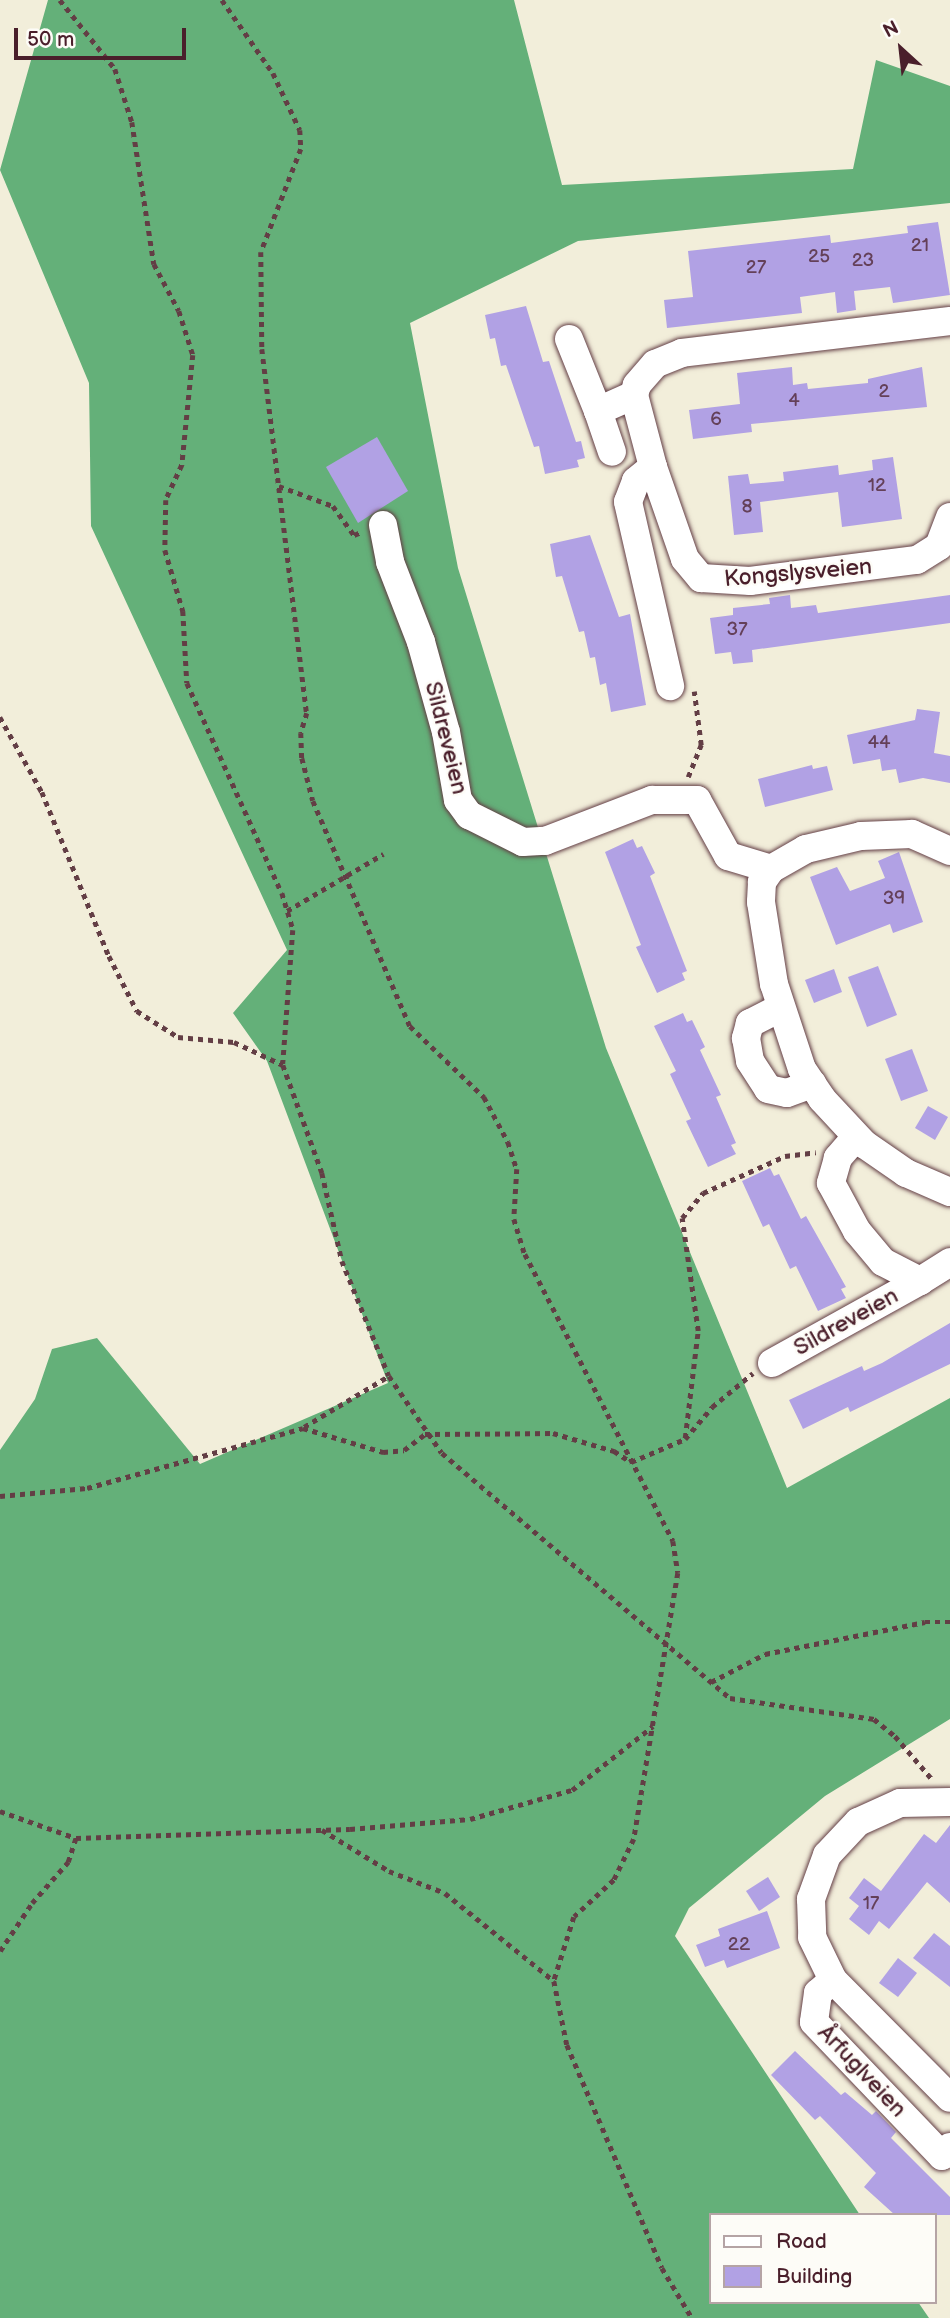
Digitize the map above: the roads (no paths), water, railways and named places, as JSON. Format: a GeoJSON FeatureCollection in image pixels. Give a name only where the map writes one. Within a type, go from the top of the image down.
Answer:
{"type":"FeatureCollection","features":[{"type":"Feature","properties":{"kind":"street"},"geometry":{"type":"LineString","coordinates":[[598,411],[634,395],[637,385],[655,364],[682,353],[950,321]]}},
{"type":"Feature","properties":{"kind":"street"},"geometry":{"type":"LineString","coordinates":[[569,339],[612,452]]}},
{"type":"Feature","properties":{"kind":"street","name":"Kongslysveien"},"geometry":{"type":"LineString","coordinates":[[634,395],[653,467],[685,559],[701,578],[713,581],[750,581],[917,560],[939,546],[950,517]]}},
{"type":"Feature","properties":{"kind":"street"},"geometry":{"type":"LineString","coordinates":[[653,467],[636,481],[628,502],[670,686]]}},
{"type":"Feature","properties":{"kind":"street","name":"Sildreveien"},"geometry":{"type":"LineString","coordinates":[[383,524],[390,562],[421,642],[446,732],[458,800],[469,815],[523,842],[545,841],[652,800],[697,800],[728,856],[771,869]]}},
{"type":"Feature","properties":{"kind":"street"},"geometry":{"type":"LineString","coordinates":[[950,851],[912,834],[860,836],[806,849],[771,869],[762,882],[761,902],[780,1008],[812,1084],[847,1147],[950,1192]]}},
{"type":"Feature","properties":{"kind":"street"},"geometry":{"type":"LineString","coordinates":[[780,1008],[750,1023],[746,1038],[750,1061],[768,1089],[787,1093],[812,1084]]}},
{"type":"Feature","properties":{"kind":"street","name":"Sildreveien"},"geometry":{"type":"LineString","coordinates":[[847,1147],[831,1184],[857,1231],[883,1262],[920,1281]]}},
{"type":"Feature","properties":{"kind":"street","name":"Sildreveien"},"geometry":{"type":"LineString","coordinates":[[772,1363],[950,1262]]}},
{"type":"Feature","properties":{"kind":"street","name":"Årfuglveien"},"geometry":{"type":"LineString","coordinates":[[945,1801],[886,1808],[858,1822],[827,1855],[811,1899],[812,1937],[832,1980],[950,2098]]}},
{"type":"Feature","properties":{"kind":"street","name":"Årfuglveien"},"geometry":{"type":"LineString","coordinates":[[832,1980],[818,1993],[814,2022],[947,2156]]}}]}
